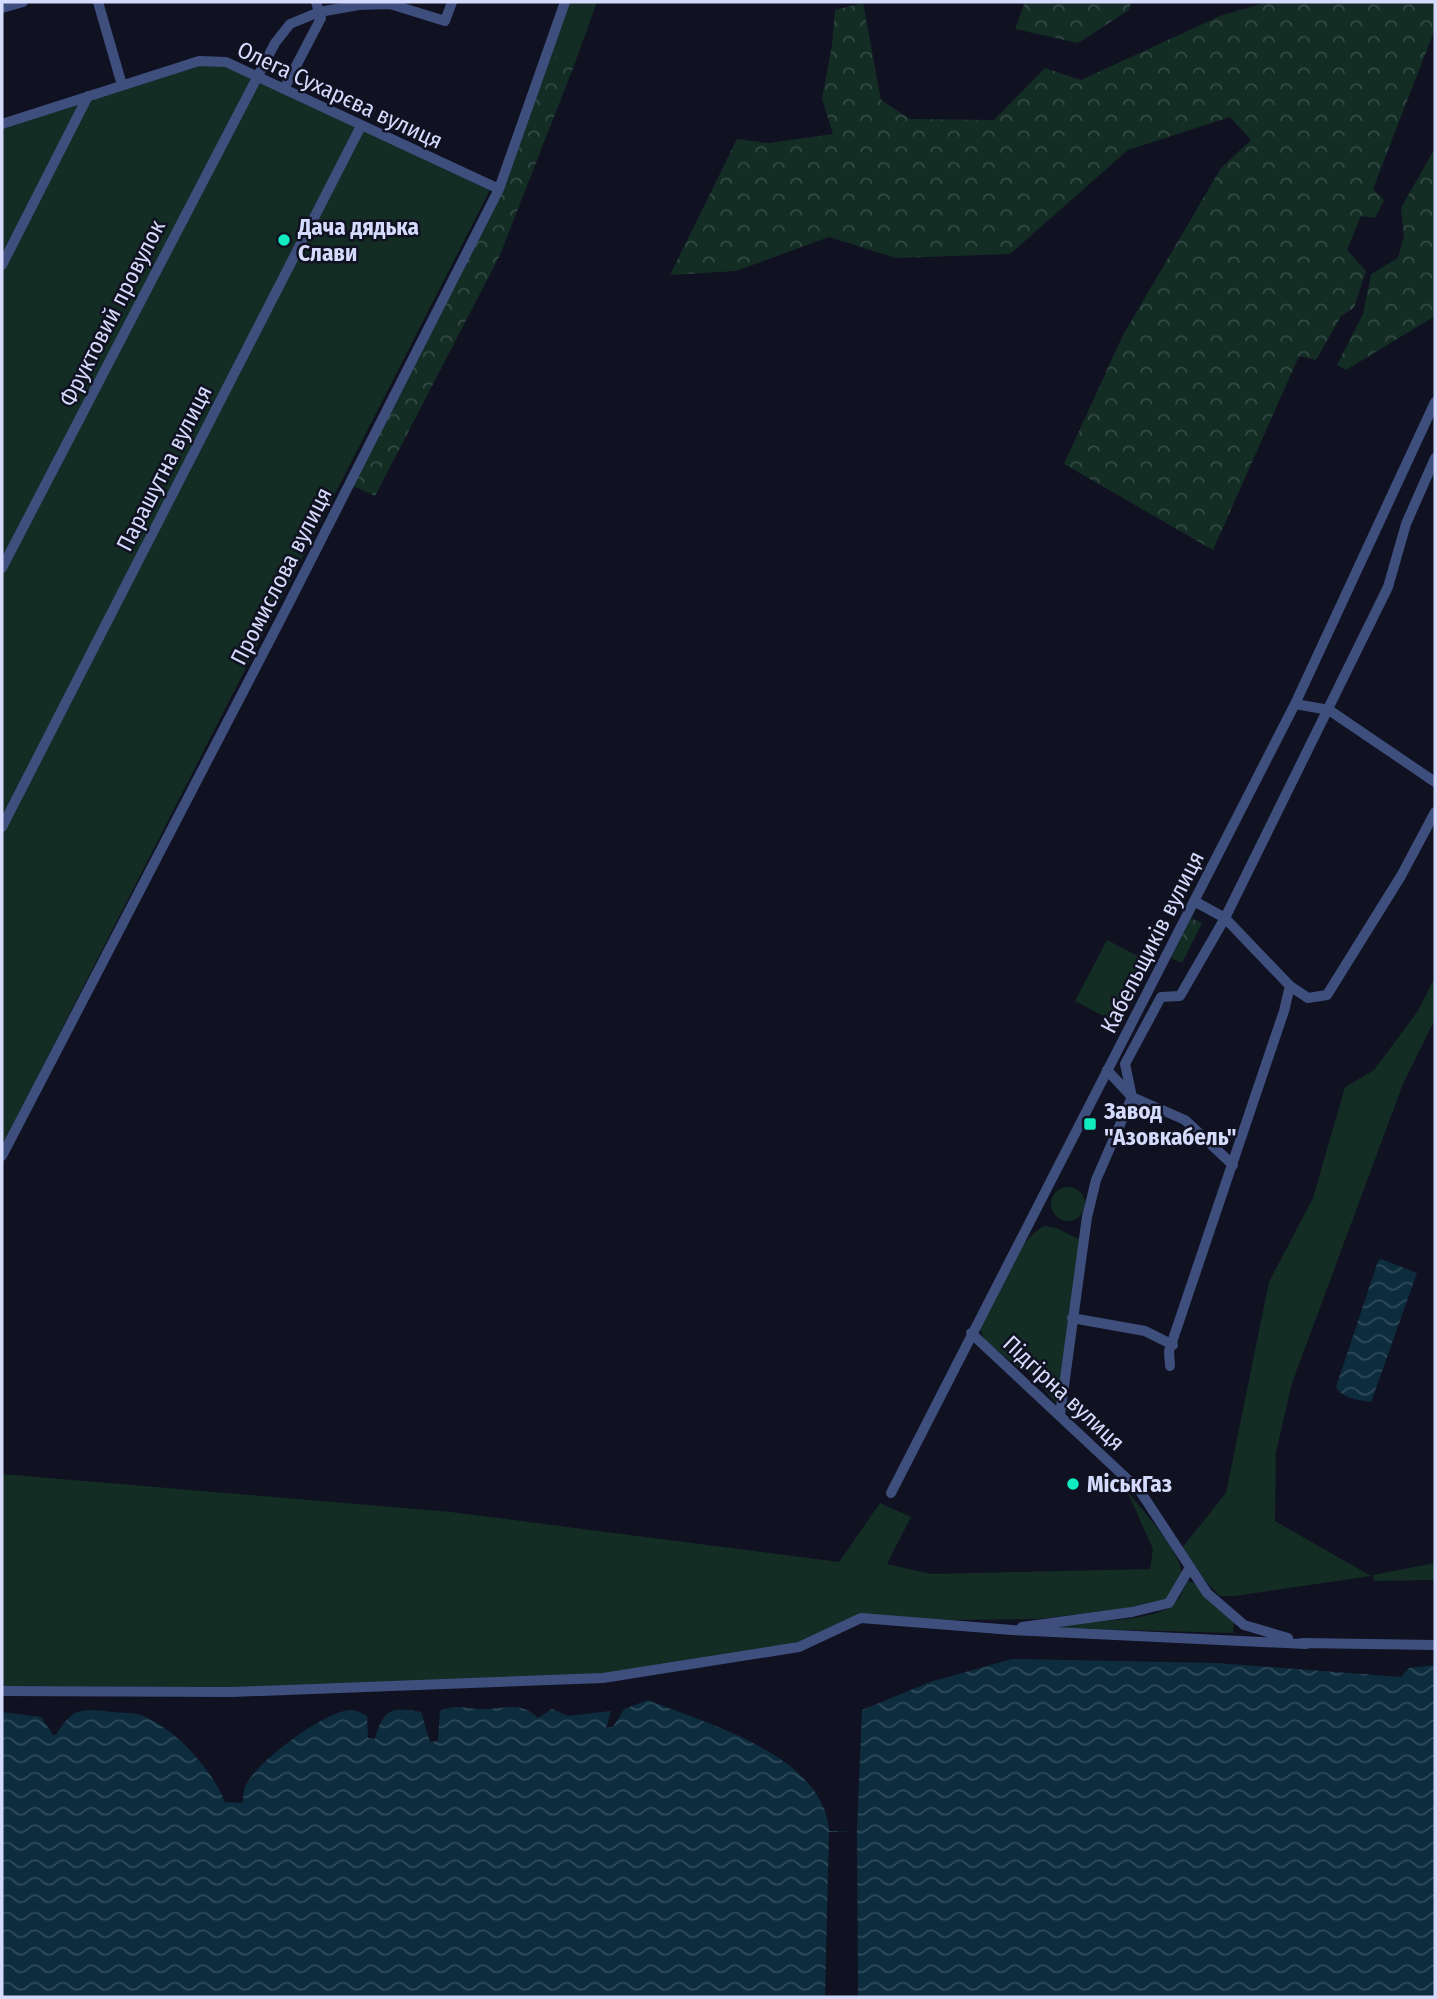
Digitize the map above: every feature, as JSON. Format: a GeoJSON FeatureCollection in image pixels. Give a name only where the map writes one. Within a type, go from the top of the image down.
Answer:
{"type":"FeatureCollection","features":[{"type":"Feature","properties":{"kind":"street"},"geometry":{"type":"LineString","coordinates":[[2,8],[23,2]]}},
{"type":"Feature","properties":{"kind":"street"},"geometry":{"type":"LineString","coordinates":[[99,2],[122,85]]}},
{"type":"Feature","properties":{"kind":"street","name":"Фруктовий провулок"},"geometry":{"type":"LineString","coordinates":[[2,568],[256,75],[290,24],[317,7],[390,4],[446,21],[452,2]]}},
{"type":"Feature","properties":{"kind":"street","name":"Промислова вулиця"},"geometry":{"type":"LineString","coordinates":[[2,1156],[286,609],[499,189],[565,2]]}},
{"type":"Feature","properties":{"kind":"street"},"geometry":{"type":"LineString","coordinates":[[284,89],[321,18],[317,7]]}},
{"type":"Feature","properties":{"kind":"street","name":"Олега Сухарєва вулиця"},"geometry":{"type":"LineString","coordinates":[[2,124],[199,61],[226,62],[499,189]]}},
{"type":"Feature","properties":{"kind":"street"},"geometry":{"type":"LineString","coordinates":[[2,265],[88,96]]}},
{"type":"Feature","properties":{"kind":"street","name":"Парашутна вулиця"},"geometry":{"type":"LineString","coordinates":[[2,827],[361,126]]}},
{"type":"Feature","properties":{"kind":"street","name":"Кабельщиків вулиця"},"geometry":{"type":"LineString","coordinates":[[891,1493],[1295,704],[1435,402]]}},
{"type":"Feature","properties":{"kind":"street","name":"Кабельщиків вулиця"},"geometry":{"type":"LineString","coordinates":[[1132,1097],[1125,1064],[1161,997],[1180,996],[1225,918],[1388,587],[1406,524],[1435,458]]}},
{"type":"Feature","properties":{"kind":"street"},"geometry":{"type":"LineString","coordinates":[[1295,704],[1329,710],[1435,782]]}},
{"type":"Feature","properties":{"kind":"street"},"geometry":{"type":"LineString","coordinates":[[1194,901],[1225,918],[1290,986],[1308,998],[1327,995],[1401,876],[1435,812]]}},
{"type":"Feature","properties":{"kind":"street"},"geometry":{"type":"LineString","coordinates":[[1170,1366],[1169,1351],[1233,1165],[1290,986]]}},
{"type":"Feature","properties":{"kind":"street"},"geometry":{"type":"LineString","coordinates":[[1107,1070],[1132,1097],[1185,1120],[1233,1165]]}},
{"type":"Feature","properties":{"kind":"street"},"geometry":{"type":"LineString","coordinates":[[1060,1415],[1087,1217],[1096,1180],[1132,1097]]}},
{"type":"Feature","properties":{"kind":"street"},"geometry":{"type":"LineString","coordinates":[[1072,1318],[1145,1331],[1173,1345]]}},
{"type":"Feature","properties":{"kind":"street","name":"Підгірна вулиця"},"geometry":{"type":"LineString","coordinates":[[971,1333],[1140,1491],[1207,1593],[1244,1625],[1306,1644],[1435,1645]]}},
{"type":"Feature","properties":{"kind":"street"},"geometry":{"type":"LineString","coordinates":[[1012,1630],[1037,1623],[1132,1612],[1169,1603],[1189,1569]]}},
{"type":"Feature","properties":{"kind":"street"},"geometry":{"type":"LineString","coordinates":[[2,1691],[232,1692],[603,1678],[799,1647],[861,1618],[1012,1630],[1306,1644]]}},
{"type":"Feature","properties":{"kind":"green space"},"geometry":{"type":"Polygon","coordinates":[[[569,2],[597,2],[575,63],[551,55],[569,2]]]}},
{"type":"Feature","properties":{"kind":"green space"},"geometry":{"type":"Polygon","coordinates":[[[1025,2],[1131,2],[1129,10],[1078,43],[1015,29],[1025,2]]]}},
{"type":"Feature","properties":{"kind":"green space"},"geometry":{"type":"Polygon","coordinates":[[[1267,2],[1435,2],[1435,29],[1373,189],[1384,200],[1375,218],[1361,216],[1347,250],[1366,271],[1354,308],[1341,316],[1316,360],[1299,356],[1213,550],[1064,464],[1123,335],[1221,168],[1251,140],[1230,117],[1128,150],[1010,254],[896,258],[829,237],[736,271],[670,275],[737,139],[769,143],[833,134],[822,99],[835,10],[863,3],[881,100],[910,119],[994,120],[1045,68],[1081,80],[1220,16],[1267,2]]]}},
{"type":"Feature","properties":{"kind":"green space"},"geometry":{"type":"Polygon","coordinates":[[[551,55],[575,63],[500,255],[375,496],[353,486],[484,228],[551,55]]]}},
{"type":"Feature","properties":{"kind":"green space"},"geometry":{"type":"Polygon","coordinates":[[[199,66],[224,66],[490,190],[2,1146],[2,129],[199,66]]]}},
{"type":"Feature","properties":{"kind":"green space"},"geometry":{"type":"Polygon","coordinates":[[[1435,148],[1435,316],[1346,370],[1337,365],[1363,314],[1371,274],[1398,258],[1404,236],[1401,208],[1435,148]]]}},
{"type":"Feature","properties":{"kind":"green space"},"geometry":{"type":"Polygon","coordinates":[[[1191,918],[1202,923],[1182,963],[1171,958],[1191,918]]]}},
{"type":"Feature","properties":{"kind":"green space"},"geometry":{"type":"Polygon","coordinates":[[[1107,940],[1142,958],[1109,1019],[1075,1001],[1107,940]]]}},
{"type":"Feature","properties":{"kind":"green space"},"geometry":{"type":"Polygon","coordinates":[[[1435,977],[1435,1019],[1403,1084],[1292,1383],[1276,1452],[1275,1521],[1371,1576],[1220,1596],[1207,1583],[1182,1548],[1226,1493],[1269,1282],[1313,1198],[1345,1087],[1374,1070],[1418,1011],[1435,977]]]}},
{"type":"Feature","properties":{"kind":"green space"},"geometry":{"type":"Polygon","coordinates":[[[1068,1187],[1080,1192],[1085,1204],[1080,1216],[1068,1221],[1056,1216],[1051,1204],[1056,1192],[1068,1187]]]}},
{"type":"Feature","properties":{"kind":"green space"},"geometry":{"type":"Polygon","coordinates":[[[1045,1226],[1056,1228],[1081,1240],[1057,1404],[1028,1371],[1022,1371],[984,1339],[980,1328],[1016,1256],[1035,1232],[1045,1226]]]}},
{"type":"Feature","properties":{"kind":"green space"},"geometry":{"type":"Polygon","coordinates":[[[2,1474],[451,1512],[839,1562],[880,1503],[911,1517],[887,1564],[931,1574],[1150,1569],[1153,1549],[1127,1491],[1169,1544],[1176,1556],[1181,1575],[1166,1599],[1123,1609],[1037,1619],[951,1620],[858,1616],[799,1643],[602,1677],[234,1687],[2,1686],[2,1474]]]}},
{"type":"Feature","properties":{"kind":"green space"},"geometry":{"type":"Polygon","coordinates":[[[1435,1563],[1435,1580],[1374,1581],[1373,1575],[1435,1563]]]}},
{"type":"Feature","properties":{"kind":"green space"},"geometry":{"type":"Polygon","coordinates":[[[1187,1581],[1194,1583],[1234,1623],[1233,1633],[1060,1628],[1060,1624],[1135,1618],[1163,1611],[1178,1600],[1187,1581]]]}},
{"type":"Feature","properties":{"kind":"water"},"geometry":{"type":"Polygon","coordinates":[[[1381,1259],[1417,1273],[1371,1402],[1346,1396],[1336,1387],[1378,1261],[1381,1259]]]}},
{"type":"Feature","properties":{"kind":"water"},"geometry":{"type":"Polygon","coordinates":[[[1012,1659],[1217,1663],[1401,1677],[1409,1668],[1435,1665],[1435,1997],[2,1997],[2,1712],[41,1717],[53,1735],[56,1735],[67,1719],[85,1710],[143,1716],[156,1722],[192,1752],[225,1802],[243,1803],[245,1787],[262,1765],[309,1728],[340,1712],[353,1710],[367,1716],[368,1738],[375,1739],[381,1722],[390,1712],[421,1712],[430,1742],[438,1741],[440,1711],[451,1708],[510,1707],[525,1709],[538,1718],[552,1709],[568,1716],[611,1711],[606,1728],[613,1727],[624,1709],[648,1700],[730,1732],[785,1762],[807,1782],[822,1805],[829,1831],[857,1832],[862,1710],[930,1682],[1012,1659]]]}},
{"type":"Feature","properties":{"kind":"pier"},"geometry":{"type":"Polygon","coordinates":[[[829,1832],[857,1832],[858,1997],[825,1997],[829,1832]]]}},
{"type":"Feature","properties":{"kind":"place","name":"Дача дядька Слави"},"geometry":{"type":"Point","coordinates":[284,240]}},
{"type":"Feature","properties":{"kind":"place","name":"Завод \"Азовкабель\""},"geometry":{"type":"Point","coordinates":[1090,1124]}},
{"type":"Feature","properties":{"kind":"place","name":"МіськГаз"},"geometry":{"type":"Point","coordinates":[1073,1484]}}]}
